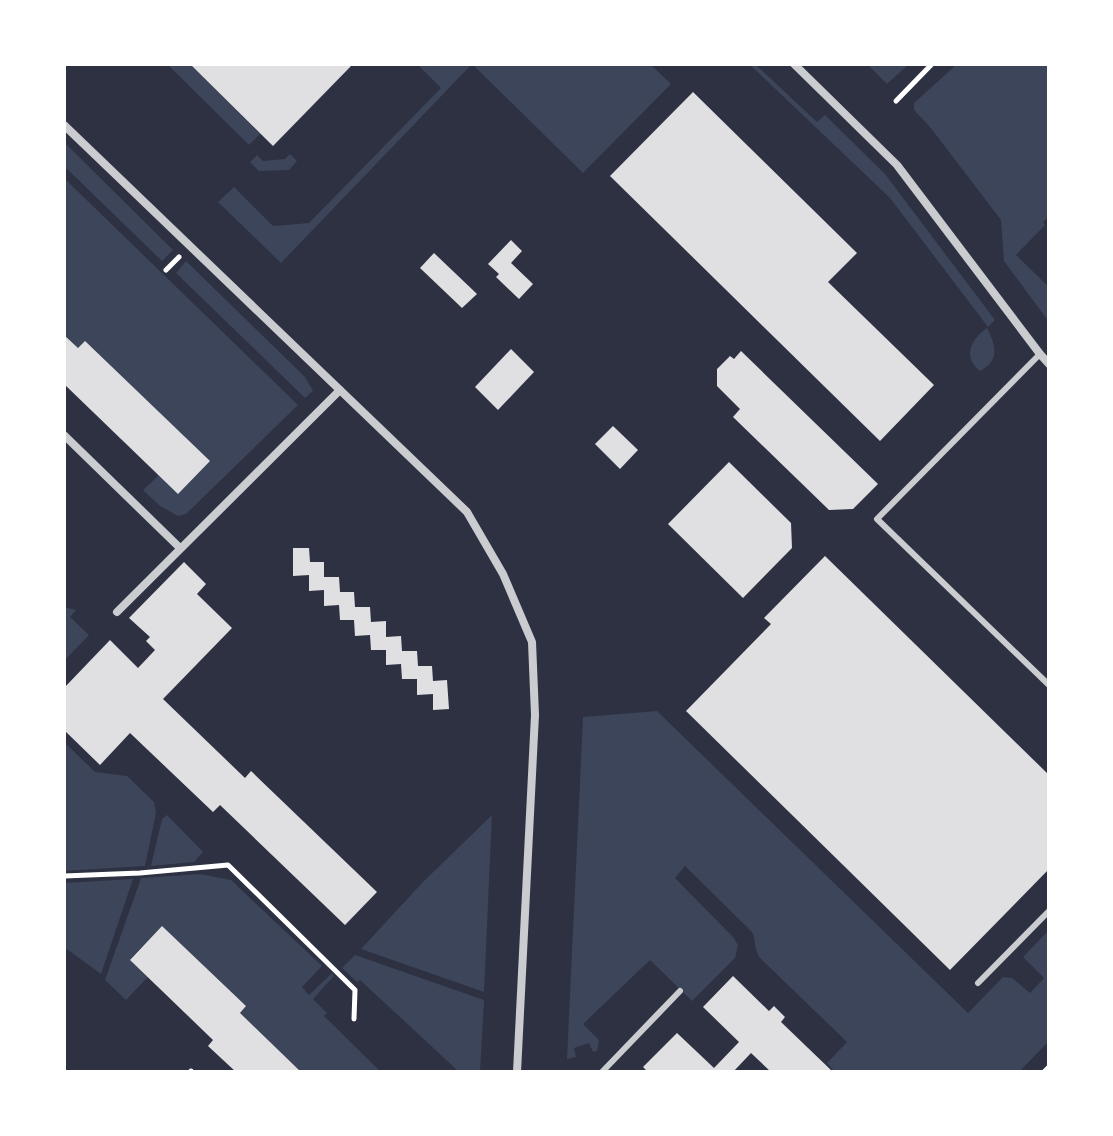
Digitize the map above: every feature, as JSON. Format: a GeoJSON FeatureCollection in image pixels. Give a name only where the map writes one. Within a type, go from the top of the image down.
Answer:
{"type":"FeatureCollection","features":[{"type":"Feature","properties":{"kind":"street"},"geometry":{"type":"LineString","coordinates":[[794,64],[897,165],[1049,364]]}},
{"type":"Feature","properties":{"kind":"street"},"geometry":{"type":"LineString","coordinates":[[64,125],[467,512],[503,574],[532,642],[535,715],[517,1072]]}},
{"type":"Feature","properties":{"kind":"street"},"geometry":{"type":"LineString","coordinates":[[117,612],[340,390]]}},
{"type":"Feature","properties":{"kind":"street"},"geometry":{"type":"LineString","coordinates":[[64,435],[180,548]]}},
{"type":"Feature","properties":{"kind":"lane"},"geometry":{"type":"LineString","coordinates":[[1040,354],[877,519],[1049,685]]}},
{"type":"Feature","properties":{"kind":"lane"},"geometry":{"type":"LineString","coordinates":[[978,983],[1049,911]]}},
{"type":"Feature","properties":{"kind":"lane"},"geometry":{"type":"LineString","coordinates":[[602,1072],[680,991]]}},
{"type":"Feature","properties":{"kind":"path"},"geometry":{"type":"LineString","coordinates":[[896,101],[932,64]]}},
{"type":"Feature","properties":{"kind":"path"},"geometry":{"type":"LineString","coordinates":[[166,270],[180,256]]}},
{"type":"Feature","properties":{"kind":"path"},"geometry":{"type":"LineString","coordinates":[[64,876],[228,865],[355,990],[354,1019]]}},
{"type":"Feature","properties":{"kind":"path"},"geometry":{"type":"LineString","coordinates":[[1044,1072],[1049,1067]]}},
{"type":"Feature","properties":{"kind":"shaded area"},"geometry":{"type":"Polygon","coordinates":[[[167,64],[190,64],[260,134],[249,145],[167,64]]]}},
{"type":"Feature","properties":{"kind":"shaded area"},"geometry":{"type":"Polygon","coordinates":[[[417,64],[472,64],[281,263],[218,202],[234,187],[273,226],[309,223],[441,88],[417,64]]]}},
{"type":"Feature","properties":{"kind":"shaded area"},"geometry":{"type":"Polygon","coordinates":[[[472,64],[650,64],[671,84],[583,173],[472,64]]]}},
{"type":"Feature","properties":{"kind":"shaded area"},"geometry":{"type":"Polygon","coordinates":[[[749,64],[755,64],[817,122],[825,115],[885,174],[995,320],[988,327],[890,198],[749,64]]]}},
{"type":"Feature","properties":{"kind":"shaded area"},"geometry":{"type":"Polygon","coordinates":[[[867,64],[909,64],[887,84],[867,64]]]}},
{"type":"Feature","properties":{"kind":"shaded area"},"geometry":{"type":"Polygon","coordinates":[[[957,64],[1049,64],[1049,216],[1043,222],[1045,225],[1016,255],[1049,287],[1049,322],[1004,261],[1001,220],[914,110],[914,103],[957,64]]]}},
{"type":"Feature","properties":{"kind":"shaded area"},"geometry":{"type":"Polygon","coordinates":[[[64,142],[173,250],[162,261],[64,166],[64,142]]]}},
{"type":"Feature","properties":{"kind":"shaded area"},"geometry":{"type":"Polygon","coordinates":[[[290,154],[297,161],[289,170],[259,171],[250,162],[257,155],[263,161],[285,159],[290,154]]]}},
{"type":"Feature","properties":{"kind":"shaded area"},"geometry":{"type":"Polygon","coordinates":[[[64,178],[298,405],[186,514],[178,516],[160,506],[143,490],[159,475],[78,348],[64,335],[64,178]]]}},
{"type":"Feature","properties":{"kind":"shaded area"},"geometry":{"type":"Polygon","coordinates":[[[186,261],[305,377],[313,391],[305,398],[176,273],[186,261]]]}},
{"type":"Feature","properties":{"kind":"shaded area"},"geometry":{"type":"Polygon","coordinates":[[[987,328],[994,352],[991,362],[980,371],[974,366],[970,354],[973,343],[987,328]]]}},
{"type":"Feature","properties":{"kind":"shaded area"},"geometry":{"type":"Polygon","coordinates":[[[64,607],[76,610],[70,617],[89,635],[64,661],[64,607]]]}},
{"type":"Feature","properties":{"kind":"shaded area"},"geometry":{"type":"Polygon","coordinates":[[[657,711],[968,1013],[1003,977],[1012,978],[1030,993],[1044,978],[1023,957],[1049,930],[1049,1041],[1019,1072],[835,1072],[827,1063],[847,1042],[759,957],[752,932],[685,866],[675,878],[733,937],[738,945],[735,958],[692,1001],[650,960],[583,1024],[599,1040],[597,1051],[593,1052],[589,1043],[574,1048],[576,1057],[567,1059],[583,717],[657,711]]]}},
{"type":"Feature","properties":{"kind":"shaded area"},"geometry":{"type":"Polygon","coordinates":[[[64,742],[95,772],[127,776],[154,802],[156,813],[145,866],[64,871],[64,742]]]}},
{"type":"Feature","properties":{"kind":"shaded area"},"geometry":{"type":"Polygon","coordinates":[[[167,815],[203,852],[194,862],[151,866],[162,819],[167,815]]]}},
{"type":"Feature","properties":{"kind":"shaded area"},"geometry":{"type":"Polygon","coordinates":[[[492,815],[484,992],[361,949],[423,882],[492,815]]]}},
{"type":"Feature","properties":{"kind":"shaded area"},"geometry":{"type":"Polygon","coordinates":[[[200,874],[231,880],[322,966],[302,987],[309,995],[332,973],[334,976],[313,999],[327,1013],[324,1016],[381,1072],[301,1072],[240,1013],[246,1006],[162,926],[130,959],[148,977],[126,1000],[105,980],[141,878],[200,874]]]}},
{"type":"Feature","properties":{"kind":"shaded area"},"geometry":{"type":"Polygon","coordinates":[[[133,879],[101,974],[64,947],[64,883],[133,879]]]}},
{"type":"Feature","properties":{"kind":"shaded area"},"geometry":{"type":"Polygon","coordinates":[[[355,955],[484,1000],[480,1072],[455,1072],[456,1069],[360,980],[357,982],[342,968],[355,955]]]}},
{"type":"Feature","properties":{"kind":"building"},"geometry":{"type":"Polygon","coordinates":[[[190,64],[353,64],[273,146],[190,64]]]}},
{"type":"Feature","properties":{"kind":"building"},"geometry":{"type":"Polygon","coordinates":[[[693,92],[857,253],[828,282],[934,385],[880,441],[610,176],[693,92]]]}},
{"type":"Feature","properties":{"kind":"building"},"geometry":{"type":"Polygon","coordinates":[[[511,240],[522,251],[511,263],[533,284],[519,299],[496,277],[499,274],[488,264],[511,240]]]}},
{"type":"Feature","properties":{"kind":"building"},"geometry":{"type":"Polygon","coordinates":[[[434,253],[477,294],[462,308],[420,268],[434,253]]]}},
{"type":"Feature","properties":{"kind":"building"},"geometry":{"type":"Polygon","coordinates":[[[64,335],[78,348],[85,341],[210,461],[178,494],[64,384],[64,335]]]}},
{"type":"Feature","properties":{"kind":"building"},"geometry":{"type":"Polygon","coordinates":[[[511,349],[534,372],[498,410],[475,387],[511,349]]]}},
{"type":"Feature","properties":{"kind":"building"},"geometry":{"type":"Polygon","coordinates":[[[741,351],[878,484],[853,509],[829,510],[733,417],[740,409],[717,386],[717,369],[730,356],[734,359],[741,351]]]}},
{"type":"Feature","properties":{"kind":"building"},"geometry":{"type":"Polygon","coordinates":[[[613,426],[638,450],[620,469],[595,444],[613,426]]]}},
{"type":"Feature","properties":{"kind":"building"},"geometry":{"type":"Polygon","coordinates":[[[729,462],[791,523],[792,548],[743,598],[668,524],[729,462]]]}},
{"type":"Feature","properties":{"kind":"building"},"geometry":{"type":"Polygon","coordinates":[[[293,548],[309,548],[310,562],[324,562],[324,577],[339,577],[340,592],[354,592],[355,607],[370,607],[371,622],[386,621],[386,637],[401,636],[402,651],[417,651],[418,666],[432,666],[433,681],[447,680],[449,709],[433,710],[433,694],[417,695],[417,679],[402,679],[401,664],[386,665],[386,650],[371,650],[370,635],[355,636],[354,620],[340,620],[339,605],[324,606],[324,590],[309,591],[309,575],[293,576],[293,548]]]}},
{"type":"Feature","properties":{"kind":"building"},"geometry":{"type":"Polygon","coordinates":[[[825,556],[1049,775],[1049,869],[950,970],[686,711],[771,624],[764,618],[825,556]]]}},
{"type":"Feature","properties":{"kind":"building"},"geometry":{"type":"Polygon","coordinates":[[[184,562],[206,584],[197,594],[232,628],[163,699],[245,778],[251,771],[377,892],[345,925],[220,805],[213,812],[130,733],[100,765],[64,730],[64,688],[110,640],[138,668],[155,650],[146,641],[150,637],[129,618],[184,562]]]}},
{"type":"Feature","properties":{"kind":"building"},"geometry":{"type":"Polygon","coordinates":[[[162,926],[246,1006],[240,1013],[301,1072],[236,1072],[208,1046],[213,1040],[130,960],[162,926]]]}},
{"type":"Feature","properties":{"kind":"building"},"geometry":{"type":"Polygon","coordinates":[[[733,976],[769,1011],[774,1006],[785,1017],[781,1022],[833,1072],[771,1072],[751,1053],[733,1072],[648,1072],[643,1067],[677,1033],[714,1068],[739,1042],[703,1007],[733,976]]]}}]}
